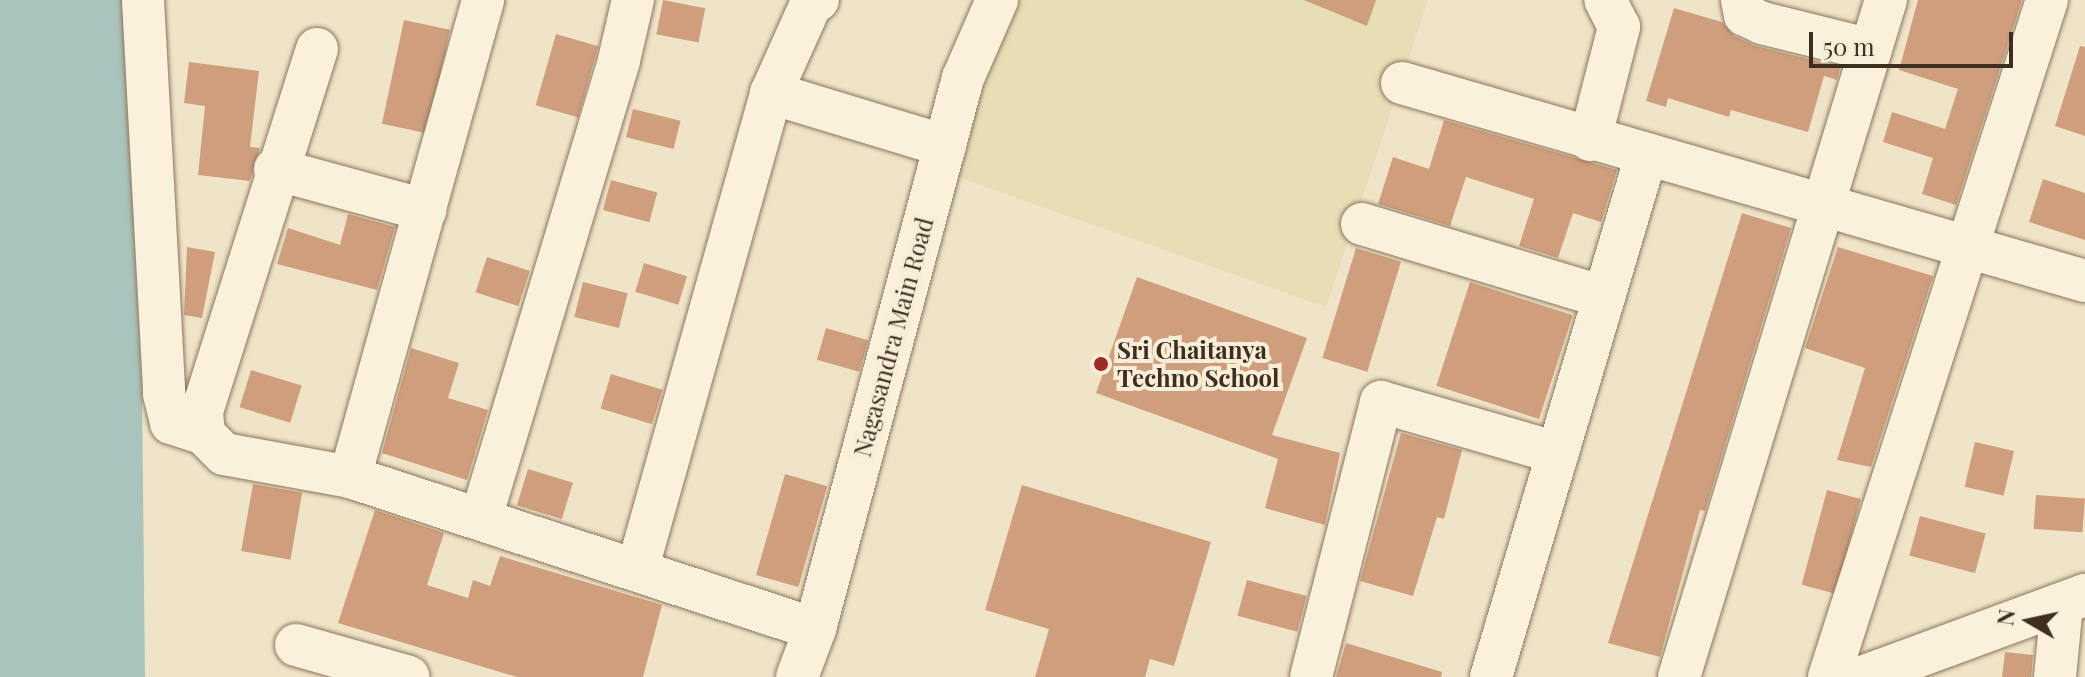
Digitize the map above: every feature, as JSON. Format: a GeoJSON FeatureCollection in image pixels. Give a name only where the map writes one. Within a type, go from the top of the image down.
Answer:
{"type":"FeatureCollection","features":[{"type":"Feature","properties":{"kind":"street"},"geometry":{"type":"LineString","coordinates":[[143,0],[164,394],[171,423],[204,434],[224,454],[350,477],[638,567],[815,629]]}},
{"type":"Feature","properties":{"kind":"street"},"geometry":{"type":"LineString","coordinates":[[350,477],[483,0]]}},
{"type":"Feature","properties":{"kind":"street"},"geometry":{"type":"LineString","coordinates":[[481,518],[619,60],[633,0]]}},
{"type":"Feature","properties":{"kind":"street"},"geometry":{"type":"LineString","coordinates":[[638,567],[771,93],[811,4],[818,0]]}},
{"type":"Feature","properties":{"kind":"street","name":"Nagasandra Main Road"},"geometry":{"type":"LineString","coordinates":[[797,677],[815,629],[963,78],[997,0]]}},
{"type":"Feature","properties":{"kind":"street"},"geometry":{"type":"LineString","coordinates":[[1590,140],[1619,27],[1605,0]]}},
{"type":"Feature","properties":{"kind":"street"},"geometry":{"type":"LineString","coordinates":[[1742,0],[1745,15],[1762,23],[1871,50]]}},
{"type":"Feature","properties":{"kind":"street"},"geometry":{"type":"LineString","coordinates":[[1679,677],[1886,0]]}},
{"type":"Feature","properties":{"kind":"street"},"geometry":{"type":"LineString","coordinates":[[1829,677],[2047,0]]}},
{"type":"Feature","properties":{"kind":"street"},"geometry":{"type":"LineString","coordinates":[[204,434],[202,412],[275,169],[317,49]]}},
{"type":"Feature","properties":{"kind":"street"},"geometry":{"type":"LineString","coordinates":[[1402,83],[1590,140],[2085,281]]}},
{"type":"Feature","properties":{"kind":"street"},"geometry":{"type":"LineString","coordinates":[[771,93],[945,146]]}},
{"type":"Feature","properties":{"kind":"street"},"geometry":{"type":"LineString","coordinates":[[1491,677],[1646,156]]}},
{"type":"Feature","properties":{"kind":"street"},"geometry":{"type":"LineString","coordinates":[[275,169],[425,210]]}},
{"type":"Feature","properties":{"kind":"street"},"geometry":{"type":"LineString","coordinates":[[1362,224],[1604,297]]}},
{"type":"Feature","properties":{"kind":"street"},"geometry":{"type":"LineString","coordinates":[[1311,677],[1381,402],[1558,453]]}},
{"type":"Feature","properties":{"kind":"street"},"geometry":{"type":"LineString","coordinates":[[1862,677],[1926,665],[2074,599]]}},
{"type":"Feature","properties":{"kind":"street"},"geometry":{"type":"LineString","coordinates":[[2055,677],[2074,599]]}},
{"type":"Feature","properties":{"kind":"street"},"geometry":{"type":"LineString","coordinates":[[296,645],[409,677]]}},
{"type":"Feature","properties":{"kind":"shaded area"},"geometry":{"type":"Polygon","coordinates":[[[1011,0],[1428,0],[1326,307],[949,174],[1011,0]]]}},
{"type":"Feature","properties":{"kind":"water"},"geometry":{"type":"Polygon","coordinates":[[[0,0],[122,0],[142,389],[145,677],[0,677],[0,0]]]}},
{"type":"Feature","properties":{"kind":"building"},"geometry":{"type":"Polygon","coordinates":[[[663,0],[705,8],[699,43],[656,34],[663,0]]]}},
{"type":"Feature","properties":{"kind":"building"},"geometry":{"type":"Polygon","coordinates":[[[1304,0],[1376,0],[1367,26],[1304,0]]]}},
{"type":"Feature","properties":{"kind":"building"},"geometry":{"type":"Polygon","coordinates":[[[1918,0],[2022,0],[1956,205],[1922,194],[1933,158],[1883,142],[1892,112],[1945,129],[1958,89],[1899,70],[1918,0]]]}},
{"type":"Feature","properties":{"kind":"building"},"geometry":{"type":"Polygon","coordinates":[[[1674,8],[1722,22],[1734,36],[1756,46],[1840,67],[1837,80],[1824,76],[1808,132],[1731,110],[1729,117],[1668,98],[1666,107],[1646,101],[1674,8]]]}},
{"type":"Feature","properties":{"kind":"building"},"geometry":{"type":"Polygon","coordinates":[[[404,20],[450,30],[428,133],[382,124],[404,20]]]}},
{"type":"Feature","properties":{"kind":"building"},"geometry":{"type":"Polygon","coordinates":[[[556,34],[598,46],[578,117],[536,105],[556,34]]]}},
{"type":"Feature","properties":{"kind":"building"},"geometry":{"type":"Polygon","coordinates":[[[2080,46],[2085,47],[2085,136],[2055,126],[2080,46]]]}},
{"type":"Feature","properties":{"kind":"building"},"geometry":{"type":"Polygon","coordinates":[[[189,62],[259,71],[250,147],[260,148],[250,181],[198,175],[205,106],[184,103],[189,62]]]}},
{"type":"Feature","properties":{"kind":"building"},"geometry":{"type":"Polygon","coordinates":[[[633,109],[681,121],[674,149],[626,137],[633,109]]]}},
{"type":"Feature","properties":{"kind":"building"},"geometry":{"type":"Polygon","coordinates":[[[1444,120],[1617,170],[1601,222],[1573,213],[1558,258],[1519,246],[1534,199],[1466,177],[1450,226],[1378,204],[1393,157],[1429,169],[1444,120]]]}},
{"type":"Feature","properties":{"kind":"building"},"geometry":{"type":"Polygon","coordinates":[[[2043,179],[2085,193],[2085,240],[2029,222],[2043,179]]]}},
{"type":"Feature","properties":{"kind":"building"},"geometry":{"type":"Polygon","coordinates":[[[611,180],[657,192],[649,222],[603,210],[611,180]]]}},
{"type":"Feature","properties":{"kind":"building"},"geometry":{"type":"Polygon","coordinates":[[[1742,213],[1791,228],[1705,511],[1700,510],[1660,657],[1608,643],[1742,213]]]}},
{"type":"Feature","properties":{"kind":"building"},"geometry":{"type":"Polygon","coordinates":[[[348,214],[395,227],[377,290],[277,264],[288,228],[340,245],[348,214]]]}},
{"type":"Feature","properties":{"kind":"building"},"geometry":{"type":"Polygon","coordinates":[[[187,247],[215,252],[202,318],[184,315],[187,247]]]}},
{"type":"Feature","properties":{"kind":"building"},"geometry":{"type":"Polygon","coordinates":[[[1838,247],[1933,276],[1871,467],[1837,460],[1865,368],[1805,348],[1838,247]]]}},
{"type":"Feature","properties":{"kind":"building"},"geometry":{"type":"Polygon","coordinates":[[[1356,248],[1401,262],[1367,372],[1322,358],[1356,248]]]}},
{"type":"Feature","properties":{"kind":"building"},"geometry":{"type":"Polygon","coordinates":[[[487,257],[530,271],[518,306],[476,292],[487,257]]]}},
{"type":"Feature","properties":{"kind":"building"},"geometry":{"type":"Polygon","coordinates":[[[644,263],[687,276],[678,305],[635,292],[644,263]]]}},
{"type":"Feature","properties":{"kind":"building"},"geometry":{"type":"Polygon","coordinates":[[[1137,277],[1307,338],[1272,435],[1340,453],[1325,525],[1265,508],[1278,459],[1096,393],[1137,277]]]}},
{"type":"Feature","properties":{"kind":"building"},"geometry":{"type":"Polygon","coordinates":[[[583,282],[628,293],[619,328],[574,317],[583,282]]]}},
{"type":"Feature","properties":{"kind":"building"},"geometry":{"type":"Polygon","coordinates":[[[1470,282],[1573,315],[1539,419],[1436,386],[1470,282]]]}},
{"type":"Feature","properties":{"kind":"building"},"geometry":{"type":"Polygon","coordinates":[[[826,328],[868,340],[859,372],[817,360],[826,328]]]}},
{"type":"Feature","properties":{"kind":"building"},"geometry":{"type":"Polygon","coordinates":[[[411,348],[459,363],[448,398],[488,410],[467,480],[382,453],[411,348]]]}},
{"type":"Feature","properties":{"kind":"building"},"geometry":{"type":"Polygon","coordinates":[[[251,370],[302,385],[290,423],[240,407],[251,370]]]}},
{"type":"Feature","properties":{"kind":"building"},"geometry":{"type":"Polygon","coordinates":[[[611,374],[663,390],[652,424],[600,408],[611,374]]]}},
{"type":"Feature","properties":{"kind":"building"},"geometry":{"type":"Polygon","coordinates":[[[1401,433],[1462,450],[1444,519],[1437,517],[1413,596],[1360,581],[1401,433]]]}},
{"type":"Feature","properties":{"kind":"building"},"geometry":{"type":"Polygon","coordinates":[[[1975,442],[2014,451],[2004,496],[1965,487],[1975,442]]]}},
{"type":"Feature","properties":{"kind":"building"},"geometry":{"type":"Polygon","coordinates":[[[528,469],[573,483],[562,519],[517,505],[528,469]]]}},
{"type":"Feature","properties":{"kind":"building"},"geometry":{"type":"Polygon","coordinates":[[[785,474],[827,486],[798,587],[756,575],[785,474]]]}},
{"type":"Feature","properties":{"kind":"building"},"geometry":{"type":"Polygon","coordinates":[[[253,484],[302,493],[290,560],[241,551],[253,484]]]}},
{"type":"Feature","properties":{"kind":"building"},"geometry":{"type":"Polygon","coordinates":[[[1022,485],[1211,542],[1174,666],[1150,659],[1145,677],[1035,677],[1049,629],[985,610],[1022,485]]]}},
{"type":"Feature","properties":{"kind":"building"},"geometry":{"type":"Polygon","coordinates":[[[1827,490],[1861,499],[1835,594],[1802,585],[1827,490]]]}},
{"type":"Feature","properties":{"kind":"building"},"geometry":{"type":"Polygon","coordinates":[[[2036,495],[2085,498],[2083,532],[2034,529],[2036,495]]]}},
{"type":"Feature","properties":{"kind":"building"},"geometry":{"type":"Polygon","coordinates":[[[375,510],[444,533],[427,585],[468,598],[473,580],[490,586],[500,556],[662,605],[643,677],[517,677],[338,623],[375,510]]]}},
{"type":"Feature","properties":{"kind":"building"},"geometry":{"type":"Polygon","coordinates":[[[1920,516],[1986,534],[1975,573],[1909,556],[1920,516]]]}},
{"type":"Feature","properties":{"kind":"building"},"geometry":{"type":"Polygon","coordinates":[[[1247,580],[1307,596],[1297,632],[1237,616],[1247,580]]]}},
{"type":"Feature","properties":{"kind":"building"},"geometry":{"type":"Polygon","coordinates":[[[1346,643],[1442,672],[1441,677],[1336,677],[1346,643]]]}},
{"type":"Feature","properties":{"kind":"building"},"geometry":{"type":"Polygon","coordinates":[[[2005,652],[2033,655],[2031,677],[2002,677],[2005,652]]]}},
{"type":"Feature","properties":{"kind":"place","name":"Sri Chaitanya Techno School"},"geometry":{"type":"Point","coordinates":[1101,364]}}]}
